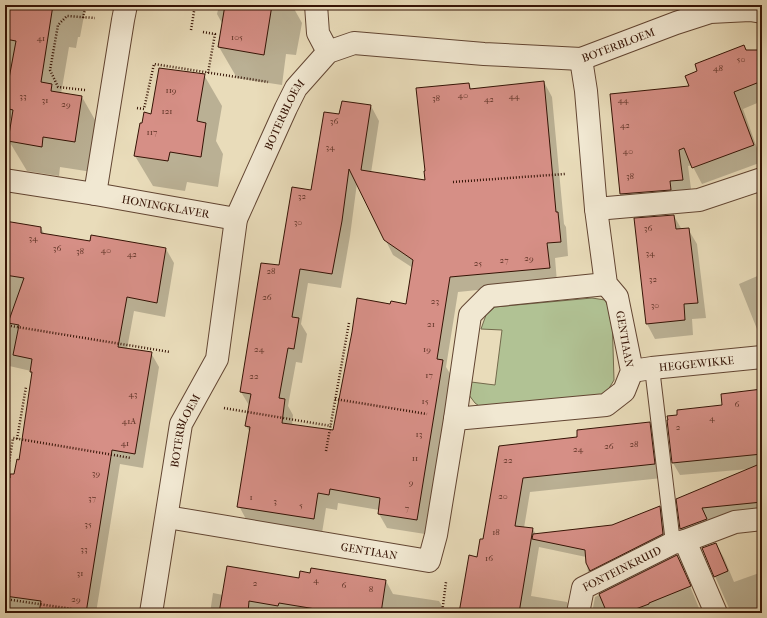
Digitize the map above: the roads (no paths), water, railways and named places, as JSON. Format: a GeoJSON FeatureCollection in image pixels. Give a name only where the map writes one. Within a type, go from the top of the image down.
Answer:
{"type":"FeatureCollection","features":[{"type":"Feature","properties":{"kind":"street"},"geometry":{"type":"LineString","coordinates":[[316,5],[318,33],[328,52]]}},
{"type":"Feature","properties":{"kind":"street","name":"BOTERBLOEM"},"geometry":{"type":"LineString","coordinates":[[151,613],[181,424],[217,359],[236,219],[296,88],[328,52],[354,42],[484,54],[581,59],[676,23],[710,12],[750,10],[762,12]]}},
{"type":"Feature","properties":{"kind":"street"},"geometry":{"type":"LineString","coordinates":[[95,194],[124,12]]}},
{"type":"Feature","properties":{"kind":"street","name":"GENTIAAN"},"geometry":{"type":"LineString","coordinates":[[455,419],[606,405],[624,391],[642,369],[617,297],[606,284],[596,209],[594,171],[586,91],[581,59]]}},
{"type":"Feature","properties":{"kind":"street"},"geometry":{"type":"LineString","coordinates":[[596,209],[699,200],[762,179]]}},
{"type":"Feature","properties":{"kind":"street","name":"HONINGKLAVER"},"geometry":{"type":"LineString","coordinates":[[5,180],[236,219]]}},
{"type":"Feature","properties":{"kind":"street","name":"GENTIAAN"},"geometry":{"type":"LineString","coordinates":[[167,517],[430,561],[436,535],[455,419],[470,315],[489,296],[606,284]]}},
{"type":"Feature","properties":{"kind":"street","name":"HEGGEWIKKE"},"geometry":{"type":"LineString","coordinates":[[642,369],[762,357]]}},
{"type":"Feature","properties":{"kind":"street"},"geometry":{"type":"LineString","coordinates":[[716,613],[679,542],[735,522],[762,519]]}},
{"type":"Feature","properties":{"kind":"street","name":"FONTEINKRUID"},"geometry":{"type":"LineString","coordinates":[[578,613],[582,588],[679,542]]}},
{"type":"Feature","properties":{"kind":"lane"},"geometry":{"type":"LineString","coordinates":[[642,369],[679,542]]}}]}
